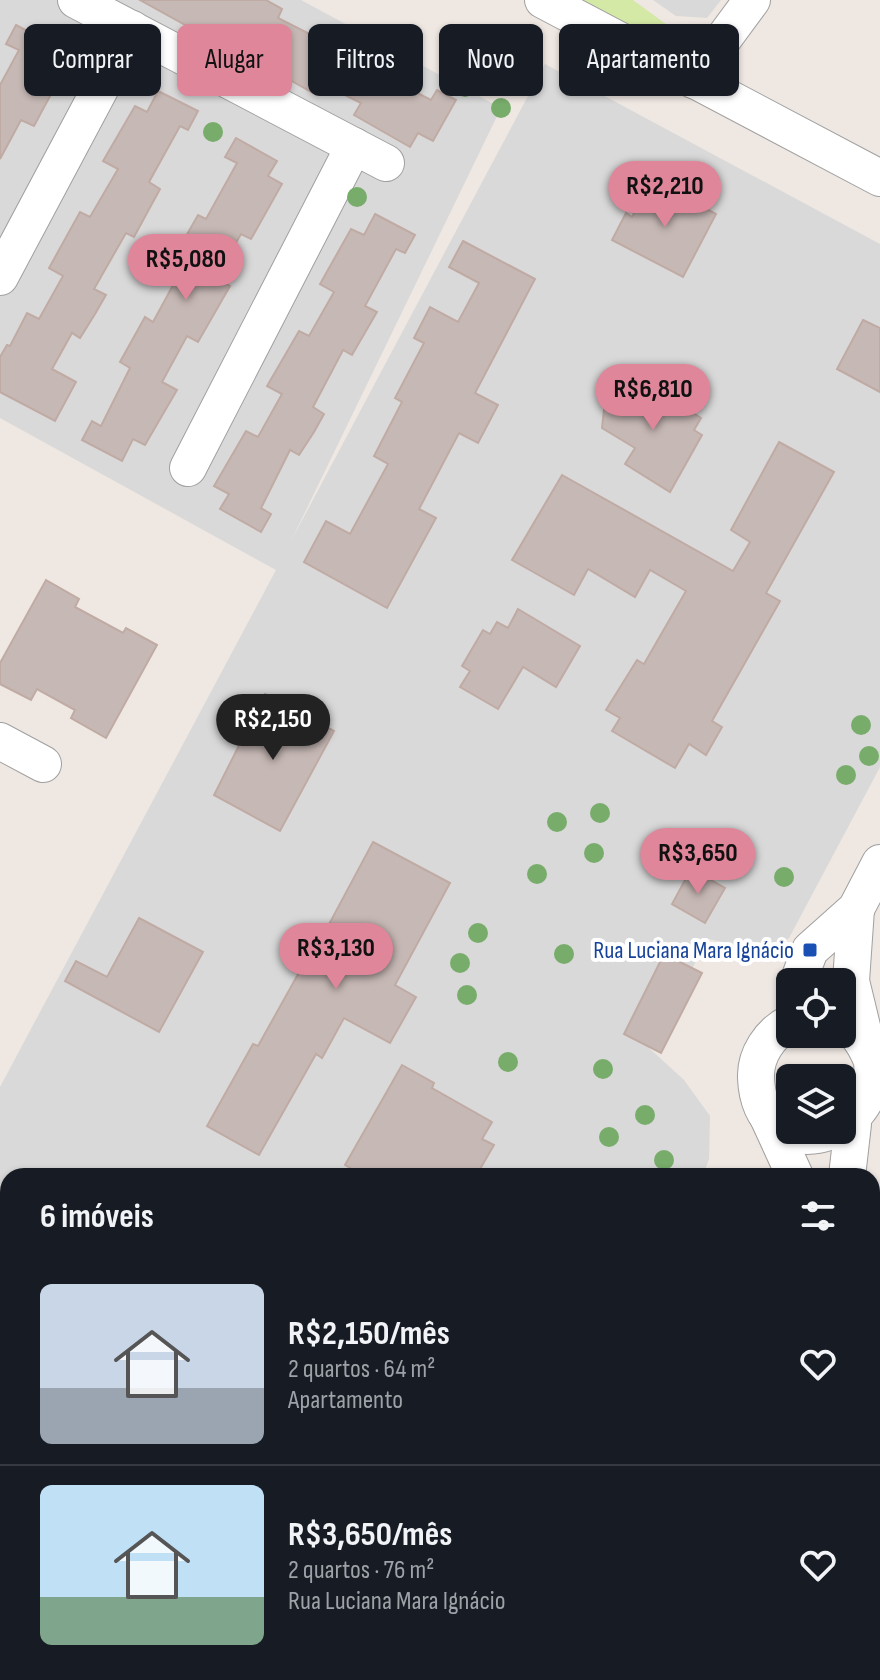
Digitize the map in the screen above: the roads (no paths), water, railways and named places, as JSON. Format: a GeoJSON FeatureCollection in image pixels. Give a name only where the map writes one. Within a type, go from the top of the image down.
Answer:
{"type":"FeatureCollection","features":[{"type":"Feature","properties":{"kind":"street"},"geometry":{"type":"LineString","coordinates":[[76,0],[122,24]]}},
{"type":"Feature","properties":{"kind":"street"},"geometry":{"type":"LineString","coordinates":[[543,0],[588,24]]}},
{"type":"Feature","properties":{"kind":"street"},"geometry":{"type":"LineString","coordinates":[[734,24],[752,0]]}},
{"type":"Feature","properties":{"kind":"street"},"geometry":{"type":"LineString","coordinates":[[161,44],[386,163]]}},
{"type":"Feature","properties":{"kind":"street"},"geometry":{"type":"LineString","coordinates":[[0,277],[96,96]]}},
{"type":"Feature","properties":{"kind":"street"},"geometry":{"type":"LineString","coordinates":[[724,96],[880,178]]}},
{"type":"Feature","properties":{"kind":"street"},"geometry":{"type":"LineString","coordinates":[[188,468],[354,146]]}},
{"type":"Feature","properties":{"kind":"street"},"geometry":{"type":"LineString","coordinates":[[0,741],[43,764]]}},
{"type":"Feature","properties":{"kind":"street"},"geometry":{"type":"LineString","coordinates":[[803,968],[810,950],[856,909],[880,863]]}},
{"type":"Feature","properties":{"kind":"street"},"geometry":{"type":"LineString","coordinates":[[856,909],[851,981],[876,1073],[874,1093],[866,1110],[856,1121]]}},
{"type":"Feature","properties":{"kind":"street"},"geometry":{"type":"LineString","coordinates":[[776,1033],[760,1055],[756,1073],[757,1091],[791,1168]]}},
{"type":"Feature","properties":{"kind":"street"},"geometry":{"type":"LineString","coordinates":[[856,1034],[867,1048]]}},
{"type":"Feature","properties":{"kind":"street"},"geometry":{"type":"LineString","coordinates":[[765,1110],[776,1122]]}},
{"type":"Feature","properties":{"kind":"street"},"geometry":{"type":"LineString","coordinates":[[848,1168],[851,1144]]}},
{"type":"Feature","properties":{"kind":"place","name":"Rua Luciana Mara Ignácio"},"geometry":{"type":"Point","coordinates":[810,950]}}]}
